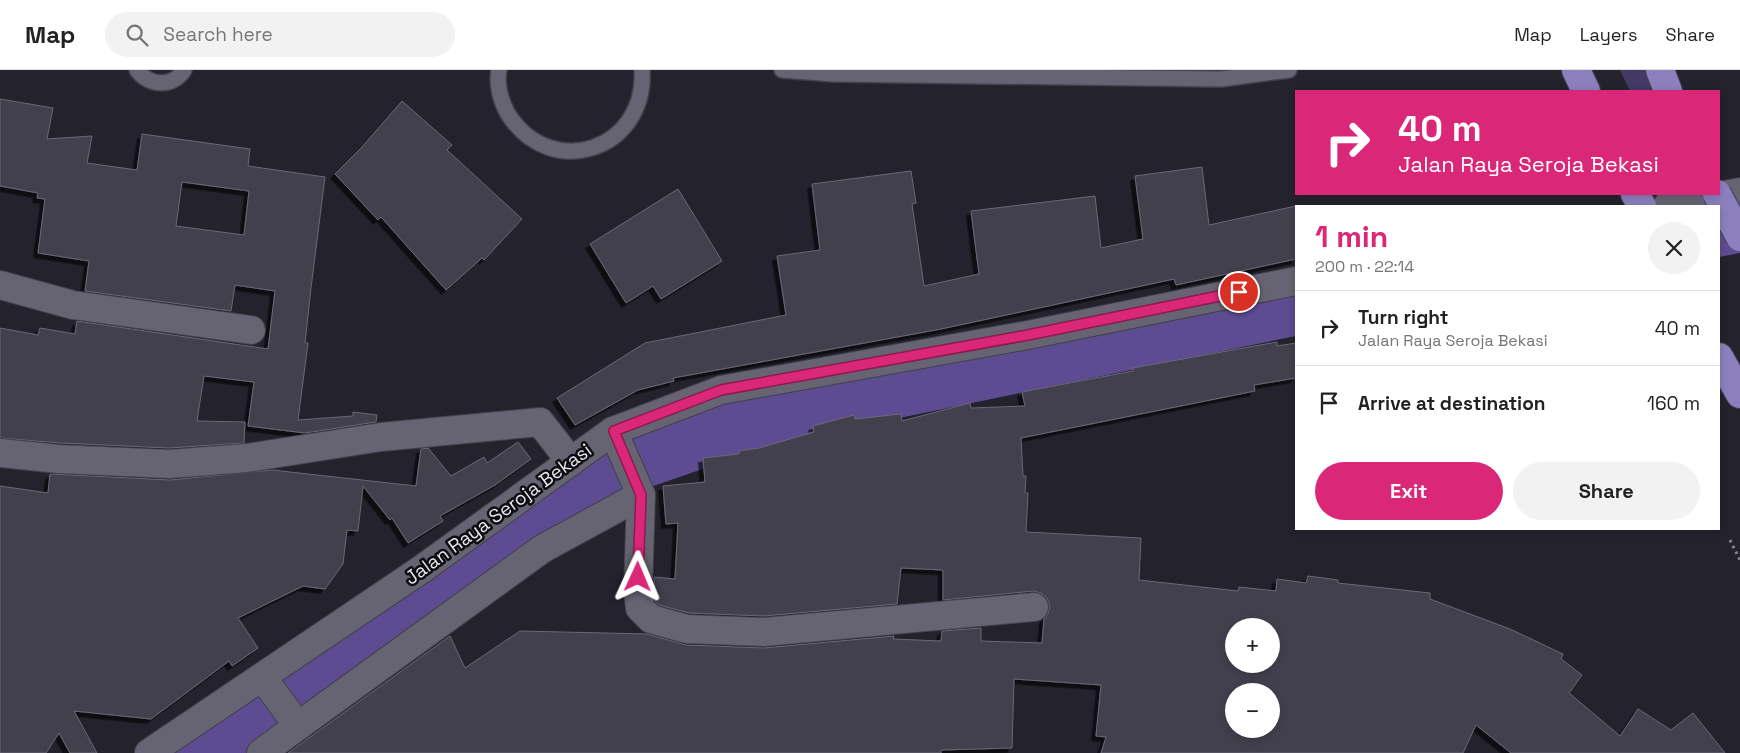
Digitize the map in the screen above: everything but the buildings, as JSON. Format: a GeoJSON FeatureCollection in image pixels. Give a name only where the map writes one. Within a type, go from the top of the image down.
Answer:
{"type":"FeatureCollection","features":[{"type":"Feature","properties":{"kind":"highway"},"geometry":{"type":"LineString","coordinates":[[1576,70],[1586,90]]}},
{"type":"Feature","properties":{"kind":"highway"},"geometry":{"type":"LineString","coordinates":[[1660,70],[1668,90]]}},
{"type":"Feature","properties":{"kind":"highway"},"geometry":{"type":"LineString","coordinates":[[1718,195],[1740,237]]}},
{"type":"Feature","properties":{"kind":"highway"},"geometry":{"type":"LineString","coordinates":[[1720,359],[1740,394]]}},
{"type":"Feature","properties":{"kind":"street"},"geometry":{"type":"LineString","coordinates":[[1672,205],[1740,192]]}},
{"type":"Feature","properties":{"kind":"street","name":"Jalan Raya Seroja Bekasi"},"geometry":{"type":"LineString","coordinates":[[149,753],[266,681],[571,462],[721,390],[1028,335],[1295,281]]}},
{"type":"Feature","properties":{"kind":"street"},"geometry":{"type":"LineString","coordinates":[[0,285],[73,305],[251,330]]}},
{"type":"Feature","properties":{"kind":"street"},"geometry":{"type":"LineString","coordinates":[[0,453],[59,459],[169,464],[247,458],[381,437],[540,422],[571,462]]}},
{"type":"Feature","properties":{"kind":"street"},"geometry":{"type":"LineString","coordinates":[[617,440],[640,493],[638,563],[640,608],[651,619],[687,629],[764,632],[1034,607]]}},
{"type":"Feature","properties":{"kind":"street"},"geometry":{"type":"LineString","coordinates":[[260,753],[295,722],[542,548],[640,493]]}},
{"type":"Feature","properties":{"kind":"street"},"geometry":{"type":"LineString","coordinates":[[266,681],[295,722]]}},
{"type":"Feature","properties":{"kind":"lane"},"geometry":{"type":"LineString","coordinates":[[137,70],[150,82],[162,83],[172,81],[184,70]]}},
{"type":"Feature","properties":{"kind":"lane"},"geometry":{"type":"LineString","coordinates":[[499,70],[498,77],[503,105],[518,130],[542,146],[569,152],[595,148],[618,134],[636,113],[644,86],[642,70]]}},
{"type":"Feature","properties":{"kind":"lane"},"geometry":{"type":"LineString","coordinates":[[782,70],[833,74],[1221,79],[1289,70]]}},
{"type":"Feature","properties":{"kind":"path"},"geometry":{"type":"LineString","coordinates":[[1730,540],[1740,560]]}},
{"type":"Feature","properties":{"kind":"shaded area"},"geometry":{"type":"Polygon","coordinates":[[[1620,70],[1650,70],[1660,90],[1630,90],[1620,70]]]}},
{"type":"Feature","properties":{"kind":"shaded area"},"geometry":{"type":"Polygon","coordinates":[[[1740,192],[1740,253],[1720,257],[1720,205],[1740,192]]]}},
{"type":"Feature","properties":{"kind":"shaded area"},"geometry":{"type":"Polygon","coordinates":[[[1295,281],[1295,336],[778,443],[639,491],[261,753],[149,753],[613,431],[721,390],[1295,281]]]}},
{"type":"Feature","properties":{"kind":"route"},"geometry":{"type":"LineString","coordinates":[[638,577],[641,495],[614,431],[721,390],[1028,335],[1239,292]]}}]}
